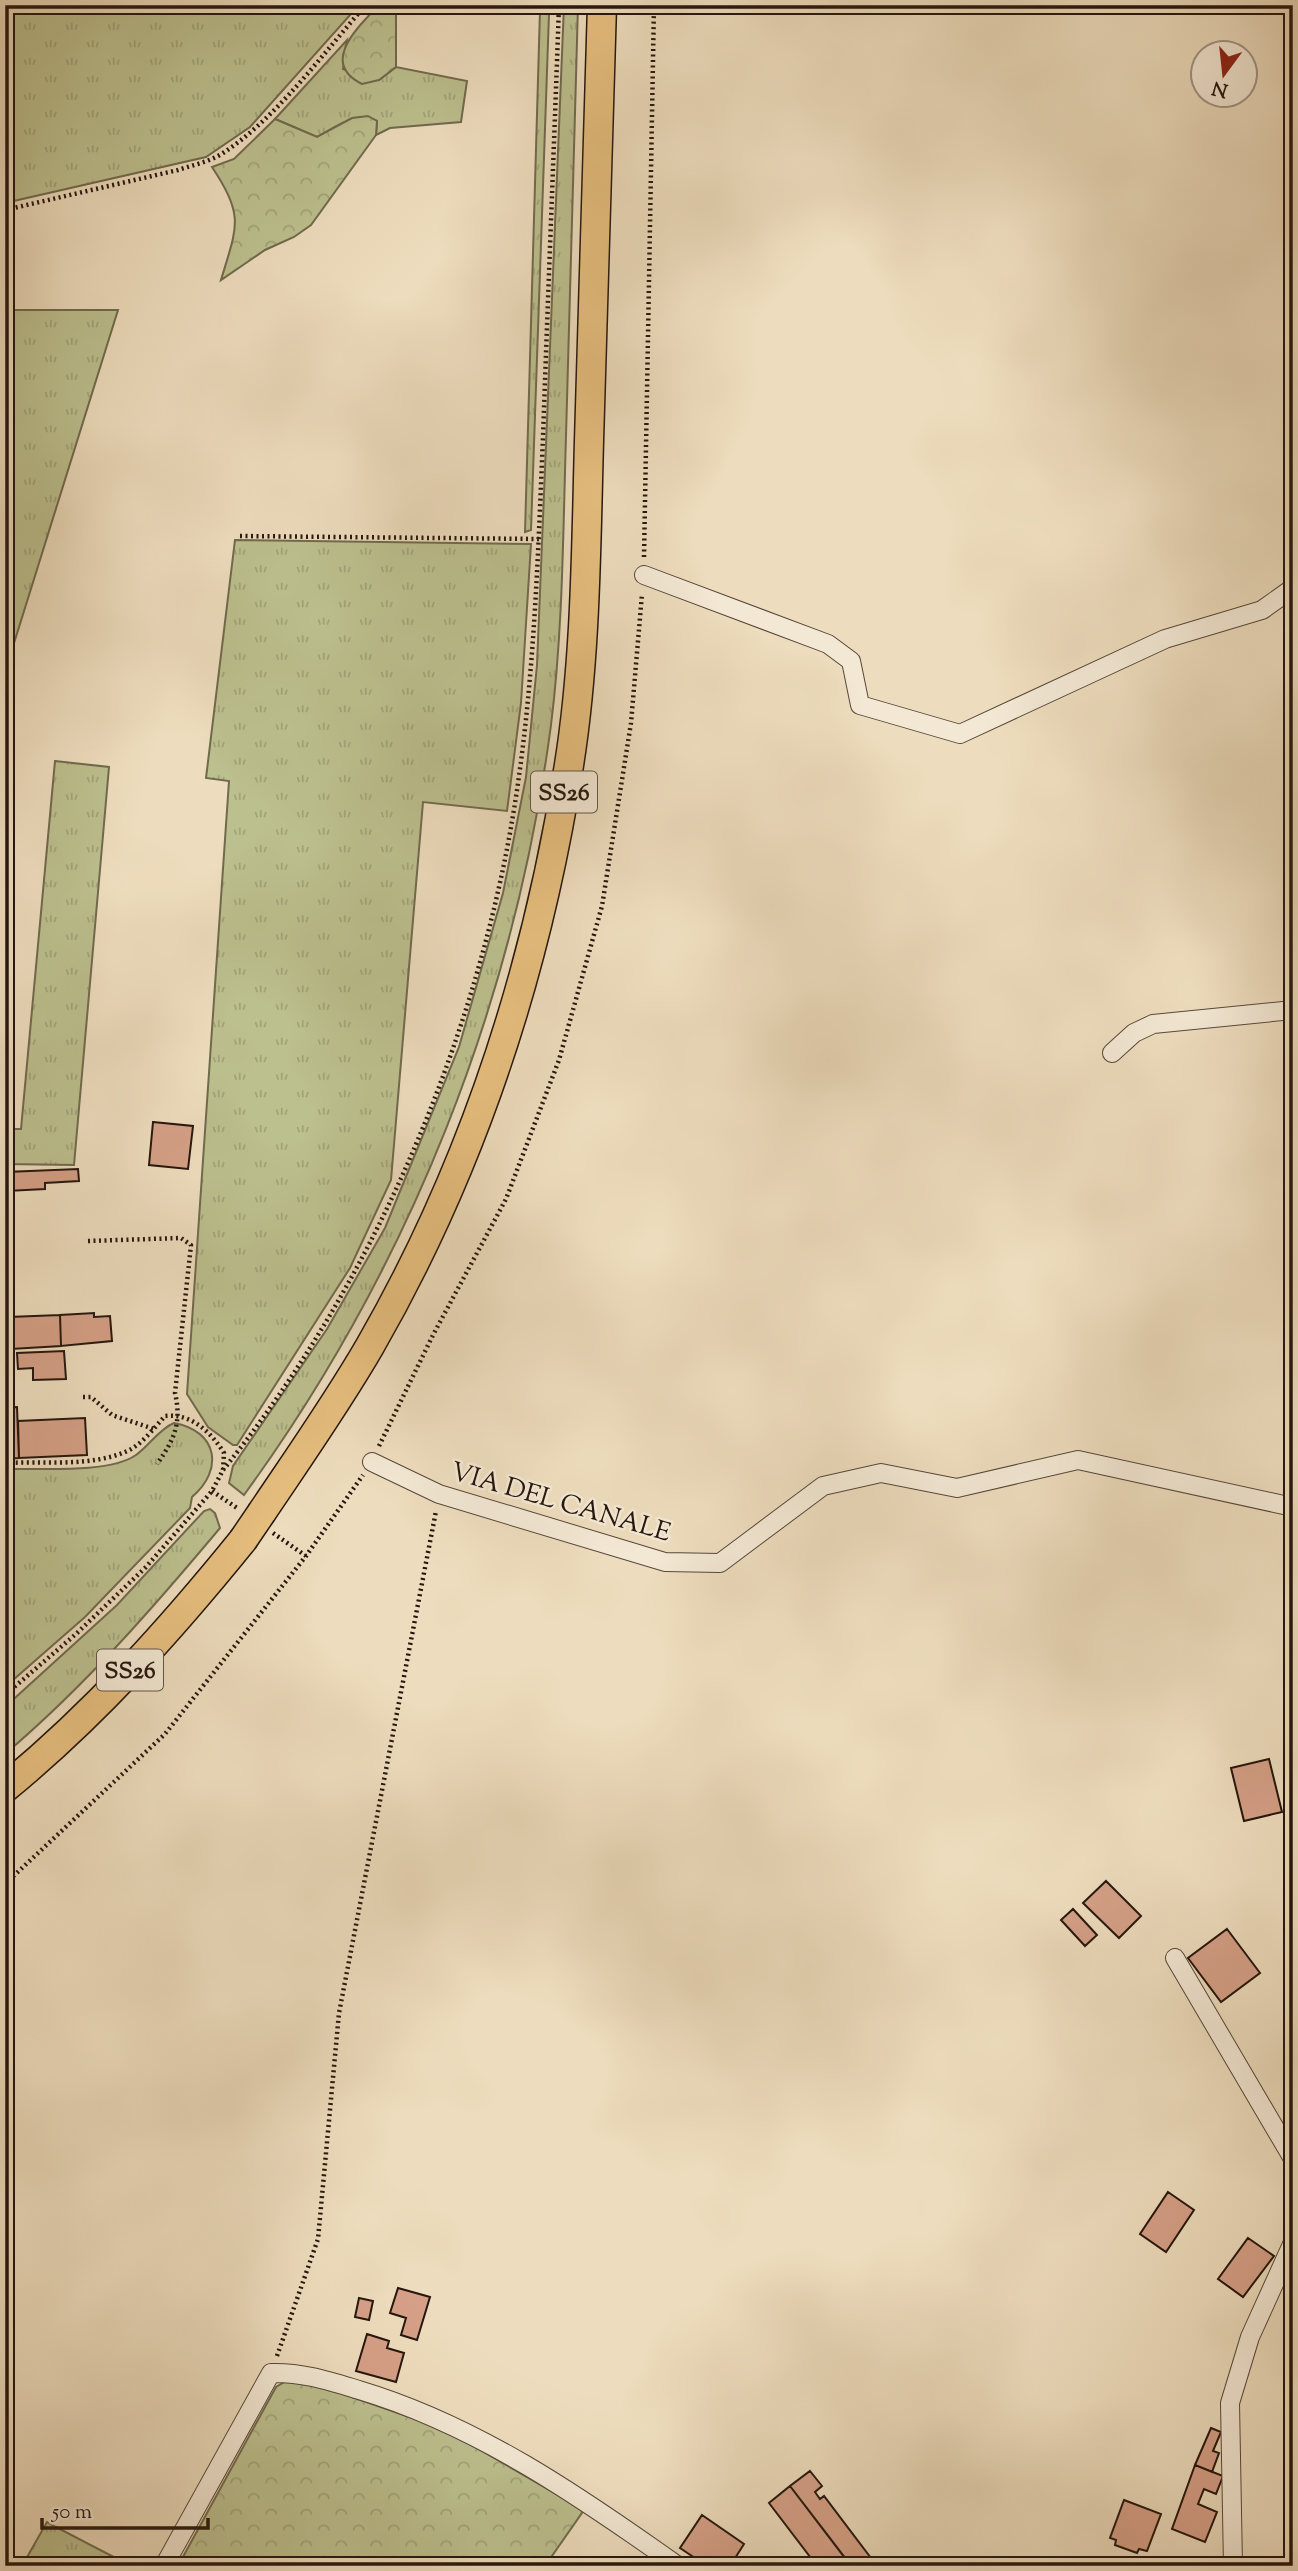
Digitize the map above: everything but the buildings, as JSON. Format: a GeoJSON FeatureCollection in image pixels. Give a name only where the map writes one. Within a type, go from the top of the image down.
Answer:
{"type":"FeatureCollection","features":[{"type":"Feature","properties":{"kind":"main road","name":"SS26"},"geometry":{"type":"LineString","coordinates":[[5,1788],[108,1693],[170,1627],[243,1539],[335,1404],[371,1343],[445,1196],[499,1057],[549,873],[570,762],[582,634],[602,5]]}},
{"type":"Feature","properties":{"kind":"street"},"geometry":{"type":"LineString","coordinates":[[644,575],[828,644],[851,661],[860,705],[960,734],[1165,639],[1262,610],[1293,589]]}},
{"type":"Feature","properties":{"kind":"street"},"geometry":{"type":"LineString","coordinates":[[1112,1053],[1134,1033],[1153,1024],[1293,1010]]}},
{"type":"Feature","properties":{"kind":"street","name":"VIA DEL CANALE"},"geometry":{"type":"LineString","coordinates":[[372,1462],[439,1494],[665,1562],[720,1563],[823,1486],[881,1473],[957,1488],[1077,1460],[1293,1507]]}},
{"type":"Feature","properties":{"kind":"street"},"geometry":{"type":"LineString","coordinates":[[1175,1958],[1293,2159]]}},
{"type":"Feature","properties":{"kind":"street"},"geometry":{"type":"LineString","coordinates":[[1233,2566],[1230,2403],[1250,2337],[1293,2242]]}},
{"type":"Feature","properties":{"kind":"street"},"geometry":{"type":"LineString","coordinates":[[164,2566],[271,2373],[315,2377],[391,2400],[446,2421],[580,2497],[678,2566]]}},
{"type":"Feature","properties":{"kind":"path"},"geometry":{"type":"LineString","coordinates":[[5,210],[205,163],[223,153],[254,130],[366,5]]}},
{"type":"Feature","properties":{"kind":"path"},"geometry":{"type":"LineString","coordinates":[[5,1695],[76,1634],[146,1567],[212,1491],[223,1470],[250,1437],[365,1254],[443,1072],[476,972],[509,835],[526,724],[539,538],[559,7],[548,5]]}},
{"type":"Feature","properties":{"kind":"path"},"geometry":{"type":"LineString","coordinates":[[240,536],[539,538]]}},
{"type":"Feature","properties":{"kind":"path"},"geometry":{"type":"LineString","coordinates":[[88,1241],[181,1238],[191,1245],[175,1394],[180,1414],[176,1433],[157,1464]]}},
{"type":"Feature","properties":{"kind":"path"},"geometry":{"type":"LineString","coordinates":[[83,1397],[91,1397],[112,1415],[154,1429]]}},
{"type":"Feature","properties":{"kind":"path"},"geometry":{"type":"LineString","coordinates":[[5,1463],[99,1459],[126,1452],[165,1416],[180,1414],[217,1441],[224,1453],[223,1470]]}},
{"type":"Feature","properties":{"kind":"path"},"geometry":{"type":"LineString","coordinates":[[5,1884],[165,1734],[306,1556],[372,1462]]}},
{"type":"Feature","properties":{"kind":"path"},"geometry":{"type":"LineString","coordinates":[[271,2373],[318,2239],[339,2013],[439,1494]]}},
{"type":"Feature","properties":{"kind":"green space"},"geometry":{"type":"Polygon","coordinates":[[[5,5],[359,5],[250,127],[206,157],[5,203],[5,5]]]}},
{"type":"Feature","properties":{"kind":"green space"},"geometry":{"type":"Polygon","coordinates":[[[379,5],[396,5],[396,67],[379,80],[362,84],[350,75],[344,66],[343,56],[353,34],[379,5]]]}},
{"type":"Feature","properties":{"kind":"green space"},"geometry":{"type":"Polygon","coordinates":[[[564,5],[578,5],[562,580],[551,725],[534,829],[511,931],[481,1031],[446,1129],[404,1225],[357,1318],[303,1408],[244,1495],[229,1483],[233,1466],[327,1329],[385,1228],[459,1047],[503,893],[526,777],[537,665],[564,5]]]}},
{"type":"Feature","properties":{"kind":"green space"},"geometry":{"type":"Polygon","coordinates":[[[540,10],[549,14],[531,530],[525,532],[540,10]]]}},
{"type":"Feature","properties":{"kind":"green space"},"geometry":{"type":"Polygon","coordinates":[[[347,40],[343,69],[379,80],[396,67],[467,81],[461,122],[390,128],[376,135],[377,121],[361,117],[346,121],[317,137],[275,119],[347,40]]]}},
{"type":"Feature","properties":{"kind":"green space"},"geometry":{"type":"Polygon","coordinates":[[[368,116],[377,121],[376,135],[311,225],[294,237],[265,250],[221,280],[235,222],[230,198],[212,167],[234,159],[275,119],[317,137],[352,118],[368,116]]]}},
{"type":"Feature","properties":{"kind":"green space"},"geometry":{"type":"Polygon","coordinates":[[[5,310],[118,310],[5,672],[5,310]]]}},
{"type":"Feature","properties":{"kind":"green space"},"geometry":{"type":"Polygon","coordinates":[[[235,540],[531,544],[521,703],[507,811],[423,802],[391,1180],[350,1268],[237,1445],[233,1445],[208,1427],[187,1394],[229,781],[206,778],[235,540]]]}},
{"type":"Feature","properties":{"kind":"green space"},"geometry":{"type":"Polygon","coordinates":[[[55,761],[109,767],[74,1165],[5,1164],[5,1129],[21,1129],[55,761]]]}},
{"type":"Feature","properties":{"kind":"green space"},"geometry":{"type":"Polygon","coordinates":[[[174,1423],[189,1427],[200,1434],[211,1453],[209,1475],[192,1497],[190,1508],[85,1617],[5,1687],[5,1469],[92,1468],[124,1461],[136,1455],[174,1423]]]}},
{"type":"Feature","properties":{"kind":"green space"},"geometry":{"type":"Polygon","coordinates":[[[210,1509],[215,1513],[220,1528],[117,1646],[63,1701],[5,1754],[5,1707],[117,1605],[204,1511],[210,1509]]]}},
{"type":"Feature","properties":{"kind":"green space"},"geometry":{"type":"Polygon","coordinates":[[[300,2379],[444,2429],[584,2510],[545,2566],[178,2566],[276,2387],[288,2380],[300,2379]]]}},
{"type":"Feature","properties":{"kind":"green space"},"geometry":{"type":"Polygon","coordinates":[[[47,2522],[56,2527],[131,2566],[22,2566],[47,2522]]]}}]}
